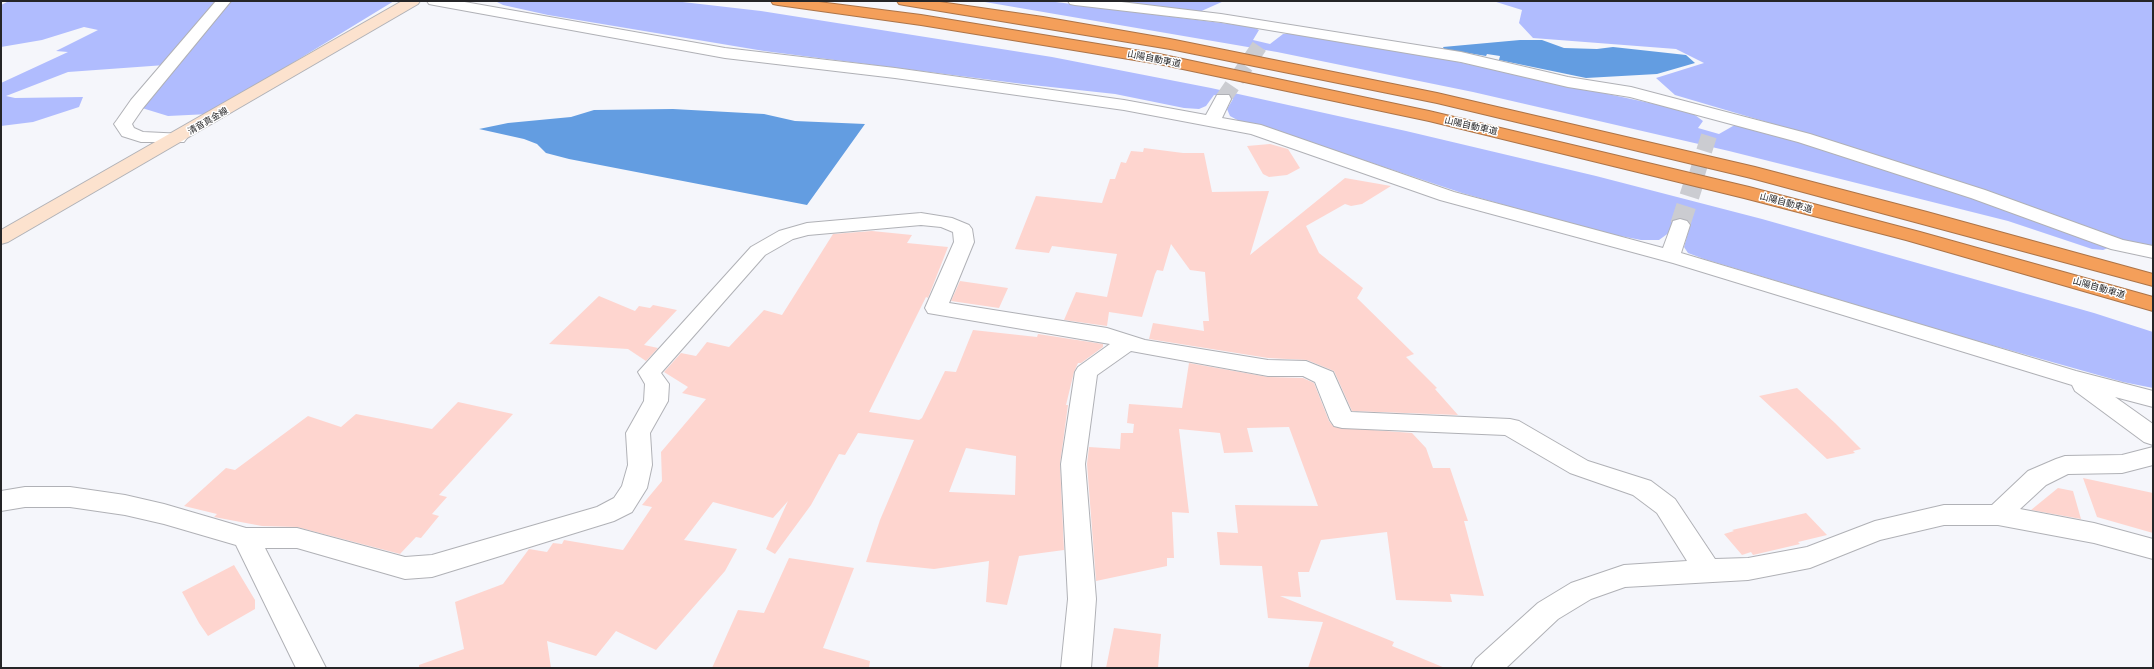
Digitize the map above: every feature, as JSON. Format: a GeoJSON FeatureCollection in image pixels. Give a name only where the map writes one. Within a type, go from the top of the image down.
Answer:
{"type":"FeatureCollection","features":[{"type":"Feature","properties":{"kind":"highway","name":"山陽自動車道"},"geometry":{"type":"LineString","coordinates":[[778,1],[921,20],[1048,40],[1182,64],[1374,104],[1590,153],[1749,193],[2153,304]]}},
{"type":"Feature","properties":{"kind":"highway","name":"山陽自動車道"},"geometry":{"type":"LineString","coordinates":[[904,1],[1043,22],[1170,44],[1437,98],[1770,177],[2153,280]]}},
{"type":"Feature","properties":{"kind":"main road","name":"清音真金線"},"geometry":{"type":"LineString","coordinates":[[1,238],[178,138],[413,1]]}},
{"type":"Feature","properties":{"kind":"street"},"geometry":{"type":"LineString","coordinates":[[178,138],[141,137],[128,132],[123,124],[137,104],[224,1]]}},
{"type":"Feature","properties":{"kind":"street"},"geometry":{"type":"LineString","coordinates":[[434,1],[725,54],[895,73],[1057,97],[1124,105],[1255,129],[1447,196],[1670,256],[2071,377],[2153,399]]}},
{"type":"Feature","properties":{"kind":"street"},"geometry":{"type":"LineString","coordinates":[[1075,1],[1221,18],[1273,26],[1461,57],[1568,82],[1631,92],[1718,114],[1894,166],[2118,245],[2153,252]]}},
{"type":"Feature","properties":{"kind":"street"},"geometry":{"type":"LineString","coordinates":[[1262,41],[1273,26]]}},
{"type":"Feature","properties":{"kind":"street"},"geometry":{"type":"LineString","coordinates":[[1211,122],[1222,99]]}},
{"type":"Feature","properties":{"kind":"street"},"geometry":{"type":"LineString","coordinates":[[1711,129],[1718,114]]}},
{"type":"Feature","properties":{"kind":"street"},"geometry":{"type":"LineString","coordinates":[[1,501],[25,497],[70,497],[125,505],[164,514],[246,538],[297,538],[405,568],[432,566],[606,514],[623,505],[634,488],[640,465],[638,433],[656,401],[657,384],[649,372],[758,251],[786,234],[807,229],[921,219],[945,222],[962,229],[964,242],[936,308],[1107,335],[1142,347],[1268,368],[1306,369],[1325,377],[1342,420],[1510,427],[1579,467],[1642,488],[1666,506],[1708,570]]}},
{"type":"Feature","properties":{"kind":"street"},"geometry":{"type":"LineString","coordinates":[[1670,256],[1680,225]]}},
{"type":"Feature","properties":{"kind":"street"},"geometry":{"type":"LineString","coordinates":[[1076,668],[1082,599],[1073,464],[1086,372],[1128,342]]}},
{"type":"Feature","properties":{"kind":"street"},"geometry":{"type":"LineString","coordinates":[[2071,377],[2153,436]]}},
{"type":"Feature","properties":{"kind":"street"},"geometry":{"type":"LineString","coordinates":[[1998,516],[2037,478],[2065,465],[2122,464],[2153,456]]}},
{"type":"Feature","properties":{"kind":"street"},"geometry":{"type":"LineString","coordinates":[[1486,668],[1548,611],[1581,591],[1624,576],[1708,570],[1748,569],[1810,557],[1875,531],[1944,515],[1998,516],[2094,533],[2153,549]]}},
{"type":"Feature","properties":{"kind":"street"},"geometry":{"type":"LineString","coordinates":[[246,538],[311,668]]}},
{"type":"Feature","properties":{"kind":"shaded area"},"geometry":{"type":"Polygon","coordinates":[[[9,1],[394,1],[209,114],[168,116],[142,108],[179,64],[68,72],[6,96],[15,98],[83,97],[79,107],[33,122],[1,126],[1,83],[68,52],[56,51],[98,30],[84,27],[42,40],[1,47],[1,5],[9,1]]]}},
{"type":"Feature","properties":{"kind":"shaded area"},"geometry":{"type":"Polygon","coordinates":[[[495,1],[674,1],[761,11],[1052,57],[1211,88],[1406,131],[1596,176],[1762,219],[2094,313],[2153,332],[2153,388],[2123,382],[1956,335],[1704,259],[1688,253],[1684,247],[1690,226],[1673,222],[1670,232],[1659,240],[1641,240],[1600,232],[1462,193],[1279,132],[1241,122],[1230,116],[1227,109],[1233,99],[1214,95],[1206,106],[1199,109],[1184,108],[1115,94],[1023,84],[764,51],[548,15],[503,5],[495,1]]]}},
{"type":"Feature","properties":{"kind":"shaded area"},"geometry":{"type":"Polygon","coordinates":[[[979,1],[1048,1],[1253,27],[1259,30],[1253,40],[1270,44],[1283,34],[1296,34],[1444,59],[1678,109],[1691,112],[1703,121],[1698,128],[1719,134],[1733,126],[1749,126],[1875,164],[2103,244],[2108,248],[2103,250],[2092,249],[2008,221],[1729,151],[1473,92],[1277,52],[979,1]]]}},
{"type":"Feature","properties":{"kind":"shaded area"},"geometry":{"type":"Polygon","coordinates":[[[1086,1],[1224,1],[1197,13],[1086,1]]]}},
{"type":"Feature","properties":{"kind":"shaded area"},"geometry":{"type":"Polygon","coordinates":[[[1493,1],[2153,1],[2153,246],[2119,239],[1964,184],[1841,144],[1675,95],[1656,78],[1704,63],[1676,49],[1533,38],[1519,23],[1522,10],[1493,1]]]}},
{"type":"Feature","properties":{"kind":"shaded area"},"geometry":{"type":"Polygon","coordinates":[[[1520,40],[1542,40],[1564,48],[1597,49],[1613,47],[1686,55],[1695,63],[1657,74],[1586,78],[1499,60],[1500,56],[1487,54],[1486,56],[1444,49],[1443,47],[1520,40]]]}},
{"type":"Feature","properties":{"kind":"shaded area"},"geometry":{"type":"Polygon","coordinates":[[[673,109],[764,114],[795,121],[865,124],[807,205],[569,159],[546,153],[537,144],[524,139],[479,129],[508,123],[571,117],[594,110],[673,109]]]}},
{"type":"Feature","properties":{"kind":"building"},"geometry":{"type":"Polygon","coordinates":[[[1270,144],[1288,149],[1300,168],[1287,175],[1269,177],[1263,174],[1247,146],[1270,144]]]}},
{"type":"Feature","properties":{"kind":"building"},"geometry":{"type":"Polygon","coordinates":[[[1144,148],[1183,153],[1204,153],[1212,192],[1269,191],[1250,255],[1345,178],[1391,186],[1362,204],[1351,206],[1345,204],[1306,226],[1319,253],[1363,288],[1357,298],[1414,354],[1406,357],[1437,388],[1435,389],[1458,415],[1352,411],[1334,371],[1307,360],[1268,358],[1149,339],[1153,323],[1204,331],[1203,321],[1209,321],[1205,272],[1190,270],[1171,244],[1163,271],[1157,270],[1155,274],[1142,317],[1109,312],[1107,326],[1064,320],[1076,292],[1107,297],[1117,254],[1052,246],[1049,253],[1015,249],[1036,196],[1102,203],[1110,179],[1115,179],[1121,162],[1126,163],[1131,151],[1143,152],[1144,148]]]}},
{"type":"Feature","properties":{"kind":"building"},"geometry":{"type":"Polygon","coordinates":[[[872,231],[912,235],[907,243],[948,247],[928,298],[926,297],[869,412],[919,420],[922,418],[945,371],[956,372],[973,330],[1037,337],[1038,334],[1103,344],[1103,347],[1081,363],[1078,363],[1074,372],[1066,405],[1068,405],[1060,464],[1064,550],[1019,556],[1007,605],[986,602],[989,561],[934,569],[866,562],[880,520],[914,440],[858,433],[845,455],[839,454],[811,505],[775,554],[766,549],[788,501],[773,518],[713,502],[684,540],[737,549],[725,571],[656,650],[616,631],[596,656],[547,641],[551,668],[419,668],[419,665],[464,649],[455,602],[503,584],[529,549],[547,552],[553,543],[562,544],[564,540],[623,550],[652,507],[642,505],[662,481],[661,452],[706,399],[682,393],[688,387],[664,372],[681,353],[696,356],[707,342],[729,347],[764,310],[782,315],[833,234],[872,231]],[[966,448],[949,492],[1015,495],[1016,456],[966,448]]]}},
{"type":"Feature","properties":{"kind":"building"},"geometry":{"type":"Polygon","coordinates":[[[960,281],[1008,288],[999,308],[951,301],[960,281]]]}},
{"type":"Feature","properties":{"kind":"building"},"geometry":{"type":"Polygon","coordinates":[[[599,296],[635,311],[639,306],[650,308],[653,305],[677,310],[644,345],[658,348],[646,361],[628,349],[549,344],[599,296]]]}},
{"type":"Feature","properties":{"kind":"building"},"geometry":{"type":"Polygon","coordinates":[[[1189,363],[1268,377],[1303,378],[1314,383],[1329,421],[1334,427],[1412,433],[1426,448],[1433,468],[1450,468],[1468,521],[1464,521],[1484,596],[1450,594],[1452,602],[1396,600],[1387,532],[1321,540],[1309,572],[1298,572],[1301,597],[1280,596],[1394,642],[1392,646],[1445,668],[1308,668],[1323,622],[1268,618],[1262,566],[1220,565],[1217,532],[1238,533],[1235,505],[1318,506],[1289,427],[1247,428],[1253,452],[1224,453],[1220,433],[1179,429],[1189,513],[1172,512],[1174,558],[1167,558],[1167,566],[1096,581],[1087,464],[1089,447],[1120,449],[1121,433],[1133,433],[1134,424],[1127,423],[1129,404],[1182,408],[1189,363]]]}},
{"type":"Feature","properties":{"kind":"building"},"geometry":{"type":"Polygon","coordinates":[[[1797,388],[1861,449],[1853,451],[1855,453],[1827,459],[1759,396],[1797,388]]]}},
{"type":"Feature","properties":{"kind":"building"},"geometry":{"type":"Polygon","coordinates":[[[458,402],[513,414],[439,495],[447,497],[432,514],[439,516],[421,538],[416,537],[400,554],[297,527],[262,526],[214,517],[217,514],[184,506],[226,468],[235,470],[308,416],[341,427],[356,414],[432,429],[458,402]]]}},
{"type":"Feature","properties":{"kind":"building"},"geometry":{"type":"Polygon","coordinates":[[[2083,478],[2153,493],[2153,533],[2097,517],[2083,478]]]}},
{"type":"Feature","properties":{"kind":"building"},"geometry":{"type":"Polygon","coordinates":[[[2058,488],[2073,491],[2081,519],[2031,510],[2058,488]]]}},
{"type":"Feature","properties":{"kind":"building"},"geometry":{"type":"Polygon","coordinates":[[[1806,513],[1827,535],[1798,542],[1800,544],[1753,555],[1751,552],[1742,555],[1724,534],[1734,531],[1732,530],[1806,513]]]}},
{"type":"Feature","properties":{"kind":"building"},"geometry":{"type":"Polygon","coordinates":[[[789,558],[854,568],[823,648],[870,661],[869,668],[712,668],[738,610],[764,613],[789,558]]]}},
{"type":"Feature","properties":{"kind":"building"},"geometry":{"type":"Polygon","coordinates":[[[234,565],[255,600],[255,609],[208,636],[182,592],[234,565]]]}},
{"type":"Feature","properties":{"kind":"building"},"geometry":{"type":"Polygon","coordinates":[[[1114,628],[1161,634],[1158,668],[1106,668],[1114,628]]]}},
{"type":"Feature","properties":{"kind":"tunnel"},"geometry":{"type":"LineString","coordinates":[[1223,99],[1263,41]]}},
{"type":"Feature","properties":{"kind":"tunnel"},"geometry":{"type":"LineString","coordinates":[[1697,174],[1711,129]]}},
{"type":"Feature","properties":{"kind":"tunnel"},"geometry":{"type":"LineString","coordinates":[[1680,225],[1697,173]]}}]}
